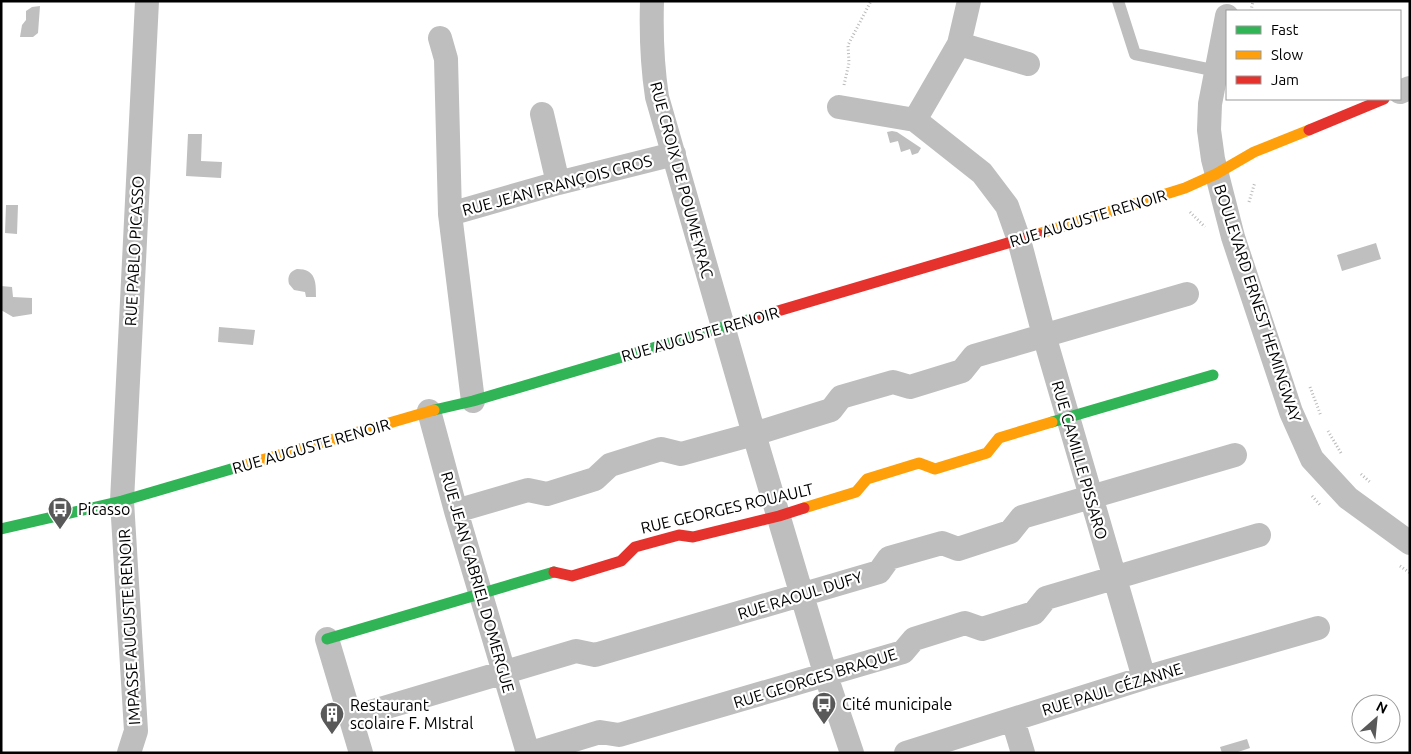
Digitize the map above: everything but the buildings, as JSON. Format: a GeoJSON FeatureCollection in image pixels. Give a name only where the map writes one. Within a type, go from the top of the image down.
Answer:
{"type":"FeatureCollection","features":[{"type":"Feature","properties":{"kind":"street","name":"RUE PABLO PICASSO"},"geometry":{"type":"LineString","coordinates":[[122,501],[147,1]]}},
{"type":"Feature","properties":{"kind":"street","name":"RUE CROIX DE POUMEYRAC"},"geometry":{"type":"LineString","coordinates":[[652,1],[652,67],[657,97],[754,434],[826,676],[852,753]]}},
{"type":"Feature","properties":{"kind":"street"},"geometry":{"type":"LineString","coordinates":[[839,107],[915,120],[959,44],[970,1]]}},
{"type":"Feature","properties":{"kind":"street","name":"BOULEVARD ERNEST HEMINGWAY"},"geometry":{"type":"LineString","coordinates":[[1226,22],[1210,104],[1209,130],[1216,174],[1233,237],[1291,412],[1312,459],[1348,498],[1410,543]]}},
{"type":"Feature","properties":{"kind":"street"},"geometry":{"type":"LineString","coordinates":[[440,38],[446,59],[450,214]]}},
{"type":"Feature","properties":{"kind":"street"},"geometry":{"type":"LineString","coordinates":[[959,44],[1028,64]]}},
{"type":"Feature","properties":{"kind":"street","name":"RUE AUGUSTE RENOIR"},"geometry":{"type":"LineString","coordinates":[[1,529],[122,501],[473,401],[1019,240],[1185,188],[1216,174],[1254,152],[1382,100]]}},
{"type":"Feature","properties":{"kind":"street"},"geometry":{"type":"LineString","coordinates":[[542,114],[558,183]]}},
{"type":"Feature","properties":{"kind":"street","name":"RUE CAMILLE PISSARO"},"geometry":{"type":"LineString","coordinates":[[915,120],[982,174],[1006,206],[1019,240],[1044,335],[1144,678]]}},
{"type":"Feature","properties":{"kind":"street","name":"RUE JEAN FRANÇOIS CROS"},"geometry":{"type":"LineString","coordinates":[[473,401],[450,214],[558,183],[674,154]]}},
{"type":"Feature","properties":{"kind":"street"},"geometry":{"type":"LineString","coordinates":[[456,511],[528,490],[547,494],[595,479],[610,465],[661,449],[681,454],[754,434],[831,410],[841,397],[894,382],[910,388],[962,371],[974,356],[1187,294]]}},
{"type":"Feature","properties":{"kind":"street","name":"RUE GEORGES ROUAULT"},"geometry":{"type":"LineString","coordinates":[[327,638],[553,572],[572,576],[621,561],[635,547],[678,535],[693,537],[779,516],[856,492],[867,479],[919,463],[935,469],[987,453],[999,438],[1213,375]]}},
{"type":"Feature","properties":{"kind":"street","name":"RUE JEAN GABRIEL DOMERGUE"},"geometry":{"type":"LineString","coordinates":[[429,412],[456,511],[530,753]]}},
{"type":"Feature","properties":{"kind":"street","name":"RUE RAOUL DUFY"},"geometry":{"type":"LineString","coordinates":[[350,718],[576,651],[595,655],[802,595],[879,572],[889,558],[942,543],[958,549],[1010,532],[1022,517],[1235,455]]}},
{"type":"Feature","properties":{"kind":"street","name":"IMPASSE AUGUSTE RENOIR"},"geometry":{"type":"LineString","coordinates":[[122,501],[136,731],[129,753]]}},
{"type":"Feature","properties":{"kind":"street","name":"RUE GEORGES BRAQUE"},"geometry":{"type":"LineString","coordinates":[[530,753],[600,732],[619,735],[826,676],[903,652],[914,639],[966,623],[982,629],[1034,612],[1046,598],[1259,535]]}},
{"type":"Feature","properties":{"kind":"street","name":"RUE PAUL CÉZANNE"},"geometry":{"type":"LineString","coordinates":[[906,753],[1144,678],[1318,628]]}},
{"type":"Feature","properties":{"kind":"street"},"geometry":{"type":"LineString","coordinates":[[327,638],[360,753]]}},
{"type":"Feature","properties":{"kind":"street"},"geometry":{"type":"LineString","coordinates":[[1013,720],[1023,753]]}},
{"type":"Feature","properties":{"kind":"lane"},"geometry":{"type":"LineString","coordinates":[[1118,1],[1134,54],[1217,71]]}},
{"type":"Feature","properties":{"kind":"path"},"geometry":{"type":"LineString","coordinates":[[839,107],[849,63],[848,45],[871,1]]}},
{"type":"Feature","properties":{"kind":"path"},"geometry":{"type":"LineString","coordinates":[[1246,210],[1256,179]]}},
{"type":"Feature","properties":{"kind":"path"},"geometry":{"type":"LineString","coordinates":[[1308,382],[1322,419]]}},
{"type":"Feature","properties":{"kind":"path"},"geometry":{"type":"LineString","coordinates":[[1326,428],[1343,456]]}},
{"type":"Feature","properties":{"kind":"path"},"geometry":{"type":"LineString","coordinates":[[1354,469],[1376,488]]}},
{"type":"Feature","properties":{"kind":"shaded area"},"geometry":{"type":"Polygon","coordinates":[[[40,6],[38,33],[33,37],[20,37],[22,25],[26,20],[26,11],[32,7],[40,6]]]}},
{"type":"Feature","properties":{"kind":"shaded area"},"geometry":{"type":"Polygon","coordinates":[[[887,132],[897,132],[921,148],[918,153],[912,155],[910,149],[901,152],[898,141],[890,143],[887,132]]]}},
{"type":"Feature","properties":{"kind":"shaded area"},"geometry":{"type":"Polygon","coordinates":[[[188,134],[202,134],[201,161],[222,162],[221,178],[186,176],[188,134]]]}},
{"type":"Feature","properties":{"kind":"shaded area"},"geometry":{"type":"Polygon","coordinates":[[[6,205],[18,205],[17,234],[5,233],[6,205]]]}},
{"type":"Feature","properties":{"kind":"shaded area"},"geometry":{"type":"Polygon","coordinates":[[[1376,243],[1381,259],[1342,271],[1337,255],[1376,243]]]}},
{"type":"Feature","properties":{"kind":"shaded area"},"geometry":{"type":"Polygon","coordinates":[[[297,269],[308,271],[314,277],[316,297],[306,297],[305,292],[294,290],[289,284],[288,279],[290,275],[297,269]]]}},
{"type":"Feature","properties":{"kind":"shaded area"},"geometry":{"type":"Polygon","coordinates":[[[1,286],[12,287],[13,297],[32,298],[32,314],[13,317],[1,310],[1,286]]]}},
{"type":"Feature","properties":{"kind":"shaded area"},"geometry":{"type":"Polygon","coordinates":[[[219,327],[255,330],[253,345],[218,342],[219,327]]]}},
{"type":"Feature","properties":{"kind":"shaded area"},"geometry":{"type":"Polygon","coordinates":[[[1247,739],[1250,748],[1235,753],[1222,753],[1220,747],[1247,739]]]}},
{"type":"Feature","properties":{"kind":"traffic: fast"},"geometry":{"type":"LineString","coordinates":[[434,410],[473,401],[761,316]]}},
{"type":"Feature","properties":{"kind":"traffic: fast"},"geometry":{"type":"LineString","coordinates":[[1052,422],[1213,375]]}},
{"type":"Feature","properties":{"kind":"traffic: fast"},"geometry":{"type":"LineString","coordinates":[[1,529],[122,501],[238,467]]}},
{"type":"Feature","properties":{"kind":"traffic: fast"},"geometry":{"type":"LineString","coordinates":[[327,639],[554,572]]}},
{"type":"Feature","properties":{"kind":"traffic: slow"},"geometry":{"type":"LineString","coordinates":[[1038,234],[1185,188],[1216,174],[1254,152],[1309,130]]}},
{"type":"Feature","properties":{"kind":"traffic: slow"},"geometry":{"type":"LineString","coordinates":[[238,467],[434,410]]}},
{"type":"Feature","properties":{"kind":"traffic: slow"},"geometry":{"type":"LineString","coordinates":[[804,508],[856,492],[867,479],[919,463],[935,469],[987,453],[999,438],[1052,422]]}},
{"type":"Feature","properties":{"kind":"traffic: jam"},"geometry":{"type":"LineString","coordinates":[[1309,130],[1382,100]]}},
{"type":"Feature","properties":{"kind":"traffic: jam"},"geometry":{"type":"LineString","coordinates":[[761,316],[1038,234]]}},
{"type":"Feature","properties":{"kind":"traffic: jam"},"geometry":{"type":"LineString","coordinates":[[554,572],[572,576],[621,561],[635,547],[679,535],[693,537],[804,508]]}},
{"type":"Feature","properties":{"kind":"place","name":"Picasso"},"geometry":{"type":"Point","coordinates":[60,530]}},
{"type":"Feature","properties":{"kind":"place","name":"Cité municipale"},"geometry":{"type":"Point","coordinates":[824,725]}},
{"type":"Feature","properties":{"kind":"place","name":"Restaurant scolaire F. MIstral"},"geometry":{"type":"Point","coordinates":[332,735]}}]}
